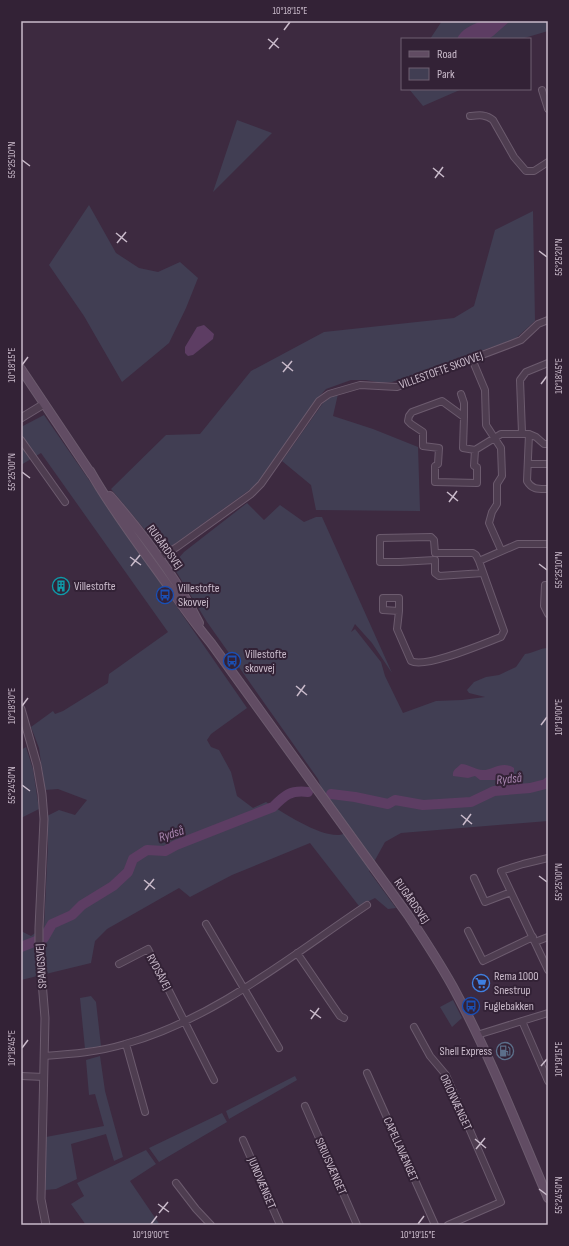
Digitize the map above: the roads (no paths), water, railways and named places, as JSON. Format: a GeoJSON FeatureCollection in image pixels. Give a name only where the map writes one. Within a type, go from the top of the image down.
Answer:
{"type":"FeatureCollection","features":[{"type":"Feature","properties":{"kind":"main road","name":"RUGÅRDSVEJ"},"geometry":{"type":"LineString","coordinates":[[21,369],[90,471],[139,531],[157,563]]}},
{"type":"Feature","properties":{"kind":"main road","name":"RUGÅRDSVEJ"},"geometry":{"type":"LineString","coordinates":[[90,471],[101,491],[128,530],[143,543],[157,563],[187,598],[211,643],[408,915],[432,951],[450,981],[477,1035],[548,1198]]}},
{"type":"Feature","properties":{"kind":"street"},"geometry":{"type":"LineString","coordinates":[[542,90],[548,109]]}},
{"type":"Feature","properties":{"kind":"street"},"geometry":{"type":"LineString","coordinates":[[470,116],[483,115],[493,120],[514,157],[526,171],[534,171],[548,162]]}},
{"type":"Feature","properties":{"kind":"street","name":"VILLESTOFTE SKOVVEJ"},"geometry":{"type":"LineString","coordinates":[[157,563],[256,489],[319,401],[329,394],[360,384],[397,387],[521,340],[538,324],[548,320]]}},
{"type":"Feature","properties":{"kind":"street"},"geometry":{"type":"LineString","coordinates":[[472,359],[485,390],[486,426],[501,448],[502,476],[497,484],[497,504],[492,512],[489,523],[501,550]]}},
{"type":"Feature","properties":{"kind":"street"},"geometry":{"type":"LineString","coordinates":[[522,433],[520,380],[526,372],[548,362]]}},
{"type":"Feature","properties":{"kind":"street"},"geometry":{"type":"LineString","coordinates":[[461,394],[464,403],[463,448],[474,450],[501,434],[522,433],[529,434],[536,437],[544,444],[548,444]]}},
{"type":"Feature","properties":{"kind":"street"},"geometry":{"type":"LineString","coordinates":[[464,417],[442,401],[412,412],[408,420],[411,424],[423,432],[423,446],[439,448],[438,464],[435,466],[435,482],[477,483],[477,467],[474,466],[474,450]]}},
{"type":"Feature","properties":{"kind":"street"},"geometry":{"type":"LineString","coordinates":[[21,418],[44,404]]}},
{"type":"Feature","properties":{"kind":"street"},"geometry":{"type":"LineString","coordinates":[[529,434],[527,481],[529,485],[536,489],[548,489]]}},
{"type":"Feature","properties":{"kind":"street"},"geometry":{"type":"LineString","coordinates":[[21,440],[65,502]]}},
{"type":"Feature","properties":{"kind":"street"},"geometry":{"type":"LineString","coordinates":[[528,464],[548,464]]}},
{"type":"Feature","properties":{"kind":"street"},"geometry":{"type":"LineString","coordinates":[[399,611],[397,629],[411,661],[415,663],[426,662],[461,652],[501,637],[504,631],[479,561],[476,555],[473,553],[436,553],[434,540],[431,537],[380,538],[380,562],[434,560],[435,573],[439,576],[483,574]]}},
{"type":"Feature","properties":{"kind":"street"},"geometry":{"type":"LineString","coordinates":[[479,561],[501,550],[518,544],[548,544]]}},
{"type":"Feature","properties":{"kind":"street"},"geometry":{"type":"LineString","coordinates":[[548,585],[545,585],[544,606],[548,614]]}},
{"type":"Feature","properties":{"kind":"street","name":"SPANGSVEJ"},"geometry":{"type":"LineString","coordinates":[[21,709],[34,750],[43,806],[44,845],[39,944],[45,1018],[41,1199],[46,1225]]}},
{"type":"Feature","properties":{"kind":"street"},"geometry":{"type":"LineString","coordinates":[[548,858],[501,871],[548,970]]}},
{"type":"Feature","properties":{"kind":"street"},"geometry":{"type":"LineString","coordinates":[[474,878],[485,902],[511,892]]}},
{"type":"Feature","properties":{"kind":"street"},"geometry":{"type":"LineString","coordinates":[[44,1056],[89,1053],[126,1044],[156,1034],[184,1022],[217,1005],[244,988],[367,906]]}},
{"type":"Feature","properties":{"kind":"street"},"geometry":{"type":"LineString","coordinates":[[206,924],[279,1048]]}},
{"type":"Feature","properties":{"kind":"street"},"geometry":{"type":"LineString","coordinates":[[468,931],[483,961],[534,939],[548,937]]}},
{"type":"Feature","properties":{"kind":"street","name":"RYDSÅVEJ"},"geometry":{"type":"LineString","coordinates":[[119,964],[148,949],[214,1080]]}},
{"type":"Feature","properties":{"kind":"street"},"geometry":{"type":"LineString","coordinates":[[297,953],[340,1016],[344,1018]]}},
{"type":"Feature","properties":{"kind":"street"},"geometry":{"type":"LineString","coordinates":[[477,1035],[548,1013]]}},
{"type":"Feature","properties":{"kind":"street"},"geometry":{"type":"LineString","coordinates":[[522,1021],[548,1081]]}},
{"type":"Feature","properties":{"kind":"street","name":"ORIONVÆNGET"},"geometry":{"type":"LineString","coordinates":[[414,1027],[430,1056],[446,1075],[501,1202],[448,1225]]}},
{"type":"Feature","properties":{"kind":"street"},"geometry":{"type":"LineString","coordinates":[[126,1044],[145,1112]]}},
{"type":"Feature","properties":{"kind":"street","name":"CAPELLAVÆNGET"},"geometry":{"type":"LineString","coordinates":[[367,1073],[435,1225]]}},
{"type":"Feature","properties":{"kind":"street"},"geometry":{"type":"LineString","coordinates":[[21,1076],[44,1077]]}},
{"type":"Feature","properties":{"kind":"street","name":"SIRIUSVÆNGET"},"geometry":{"type":"LineString","coordinates":[[305,1106],[357,1225]]}},
{"type":"Feature","properties":{"kind":"street","name":"JUNOVÆNGET"},"geometry":{"type":"LineString","coordinates":[[243,1140],[280,1225]]}},
{"type":"Feature","properties":{"kind":"street"},"geometry":{"type":"LineString","coordinates":[[176,1183],[196,1209],[211,1225]]}},
{"type":"Feature","properties":{"kind":"water"},"geometry":{"type":"Polygon","coordinates":[[[482,21],[510,21],[490,38],[458,38],[461,32],[471,25],[482,21]]]}},
{"type":"Feature","properties":{"kind":"water"},"geometry":{"type":"Polygon","coordinates":[[[204,325],[214,334],[213,339],[193,355],[188,356],[185,353],[185,347],[197,327],[204,325]]]}},
{"type":"Feature","properties":{"kind":"water"},"geometry":{"type":"Polygon","coordinates":[[[461,764],[483,770],[506,765],[514,768],[514,777],[511,780],[480,780],[475,776],[468,778],[453,776],[454,771],[461,764]]]}},
{"type":"Feature","properties":{"kind":"waterway","name":"Rydså"},"geometry":{"type":"LineString","coordinates":[[331,794],[388,804],[395,800],[423,805],[471,802],[494,791],[530,788],[546,784],[548,782]]}},
{"type":"Feature","properties":{"kind":"waterway","name":"Rydså"},"geometry":{"type":"LineString","coordinates":[[21,947],[44,938],[52,924],[72,915],[82,905],[113,886],[128,872],[133,859],[147,850],[165,851],[176,845],[273,807],[288,794],[308,792]]}},
{"type":"Feature","properties":{"kind":"place","name":"Villestofte"},"geometry":{"type":"Point","coordinates":[61,586]}},
{"type":"Feature","properties":{"kind":"place","name":"Villestofte Skovvej"},"geometry":{"type":"Point","coordinates":[165,595]}},
{"type":"Feature","properties":{"kind":"place","name":"Villestofte skovvej"},"geometry":{"type":"Point","coordinates":[232,661]}},
{"type":"Feature","properties":{"kind":"place","name":"Rema 1000 Snestrup"},"geometry":{"type":"Point","coordinates":[481,983]}},
{"type":"Feature","properties":{"kind":"place","name":"Fuglebakken"},"geometry":{"type":"Point","coordinates":[471,1006]}},
{"type":"Feature","properties":{"kind":"place","name":"Shell Express"},"geometry":{"type":"Point","coordinates":[505,1051]}}]}
